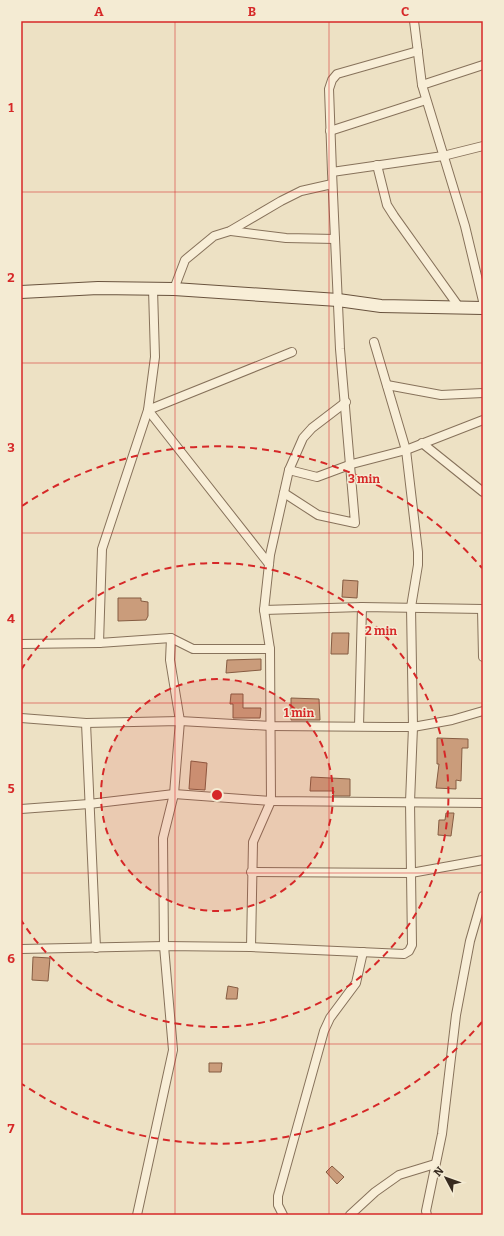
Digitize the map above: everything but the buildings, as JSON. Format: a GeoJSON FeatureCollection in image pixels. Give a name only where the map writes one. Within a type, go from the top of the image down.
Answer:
{"type":"FeatureCollection","features":[{"type":"Feature","properties":{"kind":"street"},"geometry":{"type":"LineString","coordinates":[[414,21],[422,85],[465,226],[483,301]]}},
{"type":"Feature","properties":{"kind":"street"},"geometry":{"type":"LineString","coordinates":[[284,493],[318,515],[356,522],[352,464],[340,349],[328,88],[337,74],[418,51]]}},
{"type":"Feature","properties":{"kind":"street"},"geometry":{"type":"LineString","coordinates":[[422,85],[483,66]]}},
{"type":"Feature","properties":{"kind":"street"},"geometry":{"type":"LineString","coordinates":[[330,131],[426,100]]}},
{"type":"Feature","properties":{"kind":"street"},"geometry":{"type":"LineString","coordinates":[[332,172],[443,156],[483,146]]}},
{"type":"Feature","properties":{"kind":"street"},"geometry":{"type":"LineString","coordinates":[[377,165],[387,205],[459,307]]}},
{"type":"Feature","properties":{"kind":"street"},"geometry":{"type":"LineString","coordinates":[[174,289],[185,260],[214,236],[230,231],[301,191],[332,184]]}},
{"type":"Feature","properties":{"kind":"street"},"geometry":{"type":"LineString","coordinates":[[230,231],[286,238],[335,239]]}},
{"type":"Feature","properties":{"kind":"street"},"geometry":{"type":"LineString","coordinates":[[21,292],[98,288],[174,289],[338,300],[382,306],[483,308]]}},
{"type":"Feature","properties":{"kind":"street"},"geometry":{"type":"LineString","coordinates":[[99,643],[102,549],[148,410],[155,357],[153,289]]}},
{"type":"Feature","properties":{"kind":"street"},"geometry":{"type":"LineString","coordinates":[[21,949],[164,946],[251,947],[404,954],[409,951],[412,945],[410,802],[412,727],[411,607],[418,565],[418,552],[406,450],[374,342]]}},
{"type":"Feature","properties":{"kind":"street"},"geometry":{"type":"LineString","coordinates":[[148,410],[292,352]]}},
{"type":"Feature","properties":{"kind":"street"},"geometry":{"type":"LineString","coordinates":[[387,385],[441,395],[483,393]]}},
{"type":"Feature","properties":{"kind":"street"},"geometry":{"type":"LineString","coordinates":[[251,947],[251,872],[253,842],[271,801],[270,649],[264,610],[269,564],[289,470],[303,438],[307,432],[346,402]]}},
{"type":"Feature","properties":{"kind":"street"},"geometry":{"type":"LineString","coordinates":[[148,410],[269,564]]}},
{"type":"Feature","properties":{"kind":"street"},"geometry":{"type":"LineString","coordinates":[[289,470],[317,477],[352,464],[406,450],[483,420]]}},
{"type":"Feature","properties":{"kind":"street"},"geometry":{"type":"LineString","coordinates":[[422,443],[483,492]]}},
{"type":"Feature","properties":{"kind":"street"},"geometry":{"type":"LineString","coordinates":[[264,610],[362,606],[482,609],[483,657]]}},
{"type":"Feature","properties":{"kind":"street"},"geometry":{"type":"LineString","coordinates":[[359,726],[362,606]]}},
{"type":"Feature","properties":{"kind":"street"},"geometry":{"type":"LineString","coordinates":[[137,1215],[172,1050],[164,946],[163,838],[174,794],[180,721],[170,660],[171,638]]}},
{"type":"Feature","properties":{"kind":"street"},"geometry":{"type":"LineString","coordinates":[[21,644],[99,643],[171,638],[193,649],[270,649]]}},
{"type":"Feature","properties":{"kind":"street"},"geometry":{"type":"LineString","coordinates":[[21,718],[86,723],[180,721],[271,726],[412,727],[452,720],[483,711]]}},
{"type":"Feature","properties":{"kind":"street"},"geometry":{"type":"LineString","coordinates":[[86,723],[96,948]]}},
{"type":"Feature","properties":{"kind":"street"},"geometry":{"type":"LineString","coordinates":[[21,809],[89,804],[174,794],[271,801],[483,803]]}},
{"type":"Feature","properties":{"kind":"street"},"geometry":{"type":"LineString","coordinates":[[251,872],[411,873],[483,860]]}},
{"type":"Feature","properties":{"kind":"street"},"geometry":{"type":"LineString","coordinates":[[426,1215],[442,1134],[456,1015],[470,941],[483,896]]}},
{"type":"Feature","properties":{"kind":"street"},"geometry":{"type":"LineString","coordinates":[[282,1215],[278,1205],[278,1196],[324,1031],[330,1018],[356,983],[363,952]]}},
{"type":"Feature","properties":{"kind":"street"},"geometry":{"type":"LineString","coordinates":[[350,1215],[374,1192],[399,1174],[435,1164]]}}]}
